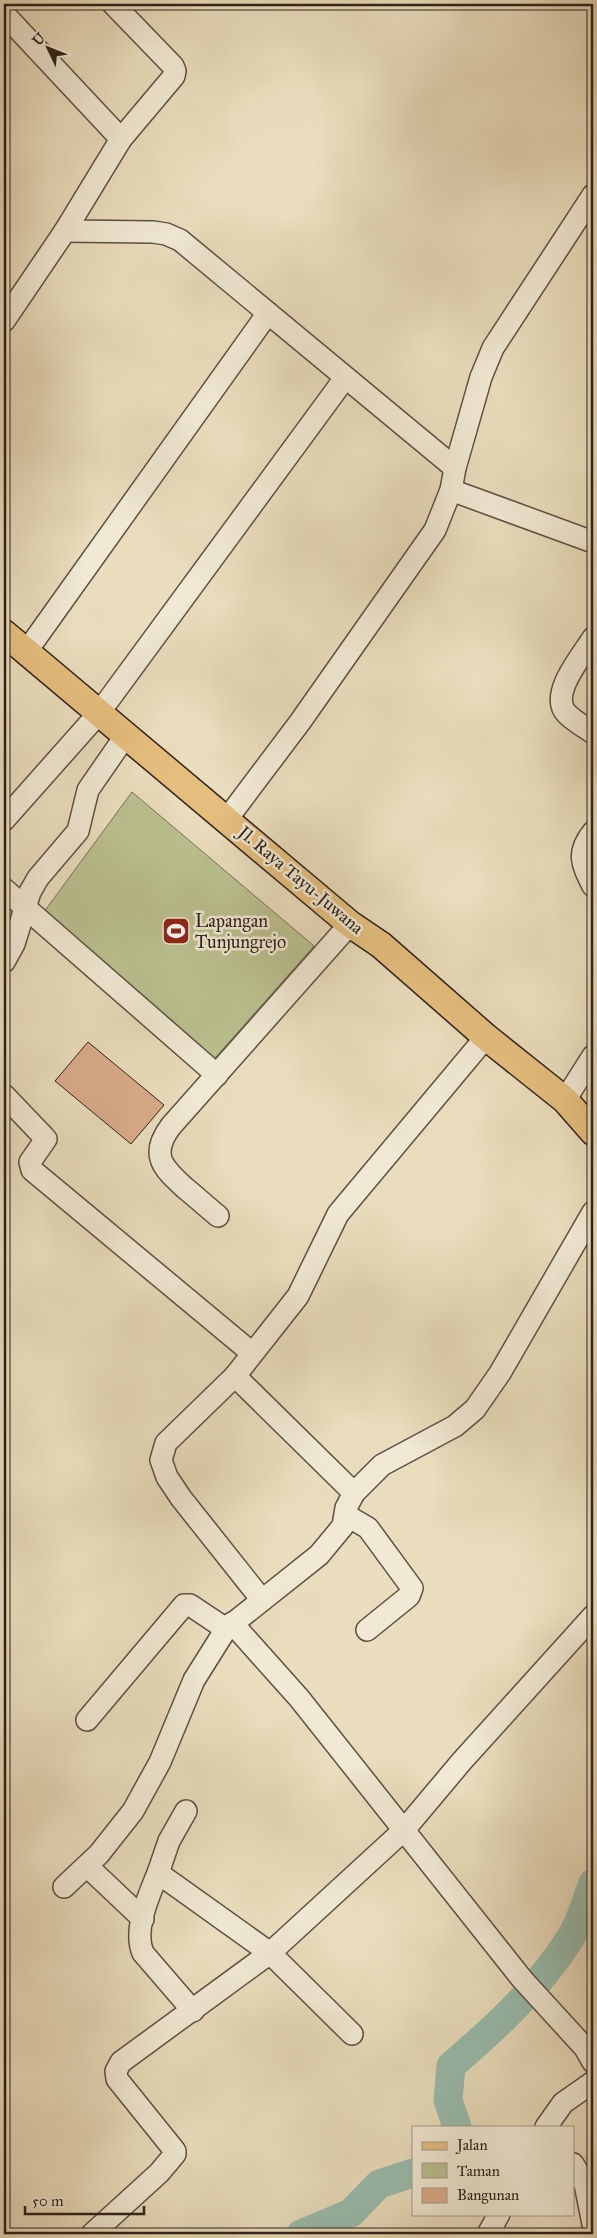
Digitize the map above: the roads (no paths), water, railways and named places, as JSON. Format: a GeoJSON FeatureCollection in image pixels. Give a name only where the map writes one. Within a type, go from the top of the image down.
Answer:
{"type":"FeatureCollection","features":[{"type":"Feature","properties":{"kind":"main road","name":"Jl. Raya Tayu-Juwana"},"geometry":{"type":"LineString","coordinates":[[4,633],[350,924],[381,945],[486,1037],[565,1100],[593,1132]]}},
{"type":"Feature","properties":{"kind":"street"},"geometry":{"type":"LineString","coordinates":[[4,321],[66,231],[121,139],[175,71],[173,66],[113,4]]}},
{"type":"Feature","properties":{"kind":"street"},"geometry":{"type":"LineString","coordinates":[[4,14],[121,139]]}},
{"type":"Feature","properties":{"kind":"street"},"geometry":{"type":"LineString","coordinates":[[227,819],[300,722],[435,530],[452,490],[454,468],[481,377],[493,348],[593,195]]}},
{"type":"Feature","properties":{"kind":"street"},"geometry":{"type":"LineString","coordinates":[[66,231],[153,232],[166,234],[192,248],[454,468]]}},
{"type":"Feature","properties":{"kind":"street"},"geometry":{"type":"LineString","coordinates":[[26,652],[268,313]]}},
{"type":"Feature","properties":{"kind":"street"},"geometry":{"type":"LineString","coordinates":[[4,820],[99,713],[345,378]]}},
{"type":"Feature","properties":{"kind":"street"},"geometry":{"type":"LineString","coordinates":[[452,490],[593,540]]}},
{"type":"Feature","properties":{"kind":"street"},"geometry":{"type":"LineString","coordinates":[[593,638],[561,690],[561,703],[566,714],[593,733]]}},
{"type":"Feature","properties":{"kind":"street"},"geometry":{"type":"LineString","coordinates":[[4,962],[14,944],[30,892],[38,878],[78,831],[88,790],[126,735]]}},
{"type":"Feature","properties":{"kind":"street"},"geometry":{"type":"LineString","coordinates":[[593,832],[586,842],[582,856],[583,866],[593,886]]}},
{"type":"Feature","properties":{"kind":"street"},"geometry":{"type":"LineString","coordinates":[[4,889],[217,1074]]}},
{"type":"Feature","properties":{"kind":"street"},"geometry":{"type":"LineString","coordinates":[[218,1216],[169,1173],[162,1164],[159,1151],[165,1134],[350,924]]}},
{"type":"Feature","properties":{"kind":"street"},"geometry":{"type":"LineString","coordinates":[[262,1600],[167,1477],[161,1460],[166,1443],[235,1376],[298,1296],[338,1214],[486,1037]]}},
{"type":"Feature","properties":{"kind":"street"},"geometry":{"type":"LineString","coordinates":[[565,1100],[593,1056]]}},
{"type":"Feature","properties":{"kind":"street"},"geometry":{"type":"LineString","coordinates":[[4,1095],[46,1139],[30,1162],[32,1170],[252,1353]]}},
{"type":"Feature","properties":{"kind":"street"},"geometry":{"type":"LineString","coordinates":[[64,1887],[87,1866],[117,1833],[137,1804],[160,1762],[194,1680],[229,1626],[318,1555],[343,1526],[354,1493],[382,1465],[455,1426],[475,1409],[500,1374],[593,1212]]}},
{"type":"Feature","properties":{"kind":"street"},"geometry":{"type":"LineString","coordinates":[[235,1376],[354,1493]]}},
{"type":"Feature","properties":{"kind":"street"},"geometry":{"type":"LineString","coordinates":[[346,1515],[368,1528],[412,1588],[409,1596],[367,1630]]}},
{"type":"Feature","properties":{"kind":"street"},"geometry":{"type":"LineString","coordinates":[[87,1720],[184,1605],[190,1605],[229,1626],[299,1698],[540,2000],[590,2050]]}},
{"type":"Feature","properties":{"kind":"street"},"geometry":{"type":"LineString","coordinates":[[92,2234],[159,2173],[175,2154],[175,2151],[116,2079],[117,2067],[127,2057],[270,1953],[404,1830],[462,1762],[593,1616]]}},
{"type":"Feature","properties":{"kind":"street"},"geometry":{"type":"LineString","coordinates":[[186,1811],[170,1841],[158,1873],[143,1919],[140,1937],[143,1953],[193,2010]]}},
{"type":"Feature","properties":{"kind":"street"},"geometry":{"type":"LineString","coordinates":[[87,1866],[143,1919]]}},
{"type":"Feature","properties":{"kind":"street"},"geometry":{"type":"LineString","coordinates":[[158,1873],[270,1953],[352,2034]]}},
{"type":"Feature","properties":{"kind":"street"},"geometry":{"type":"LineString","coordinates":[[547,2126],[563,2103],[593,2082]]}},
{"type":"Feature","properties":{"kind":"street"},"geometry":{"type":"LineString","coordinates":[[574,2166],[585,2184],[593,2224]]}},
{"type":"Feature","properties":{"kind":"street"},"geometry":{"type":"LineString","coordinates":[[488,2234],[498,2216]]}},
{"type":"Feature","properties":{"kind":"waterway"},"geometry":{"type":"LineString","coordinates":[[457,2126],[448,2100],[451,2066],[516,2006],[559,1956],[575,1931],[593,1883]]}},
{"type":"Feature","properties":{"kind":"waterway"},"geometry":{"type":"LineString","coordinates":[[301,2234],[351,2213],[379,2184],[412,2173]]}},
{"type":"Feature","properties":{"kind":"place","name":"Lapangan Tunjungrejo"},"geometry":{"type":"Point","coordinates":[176,931]}}]}
